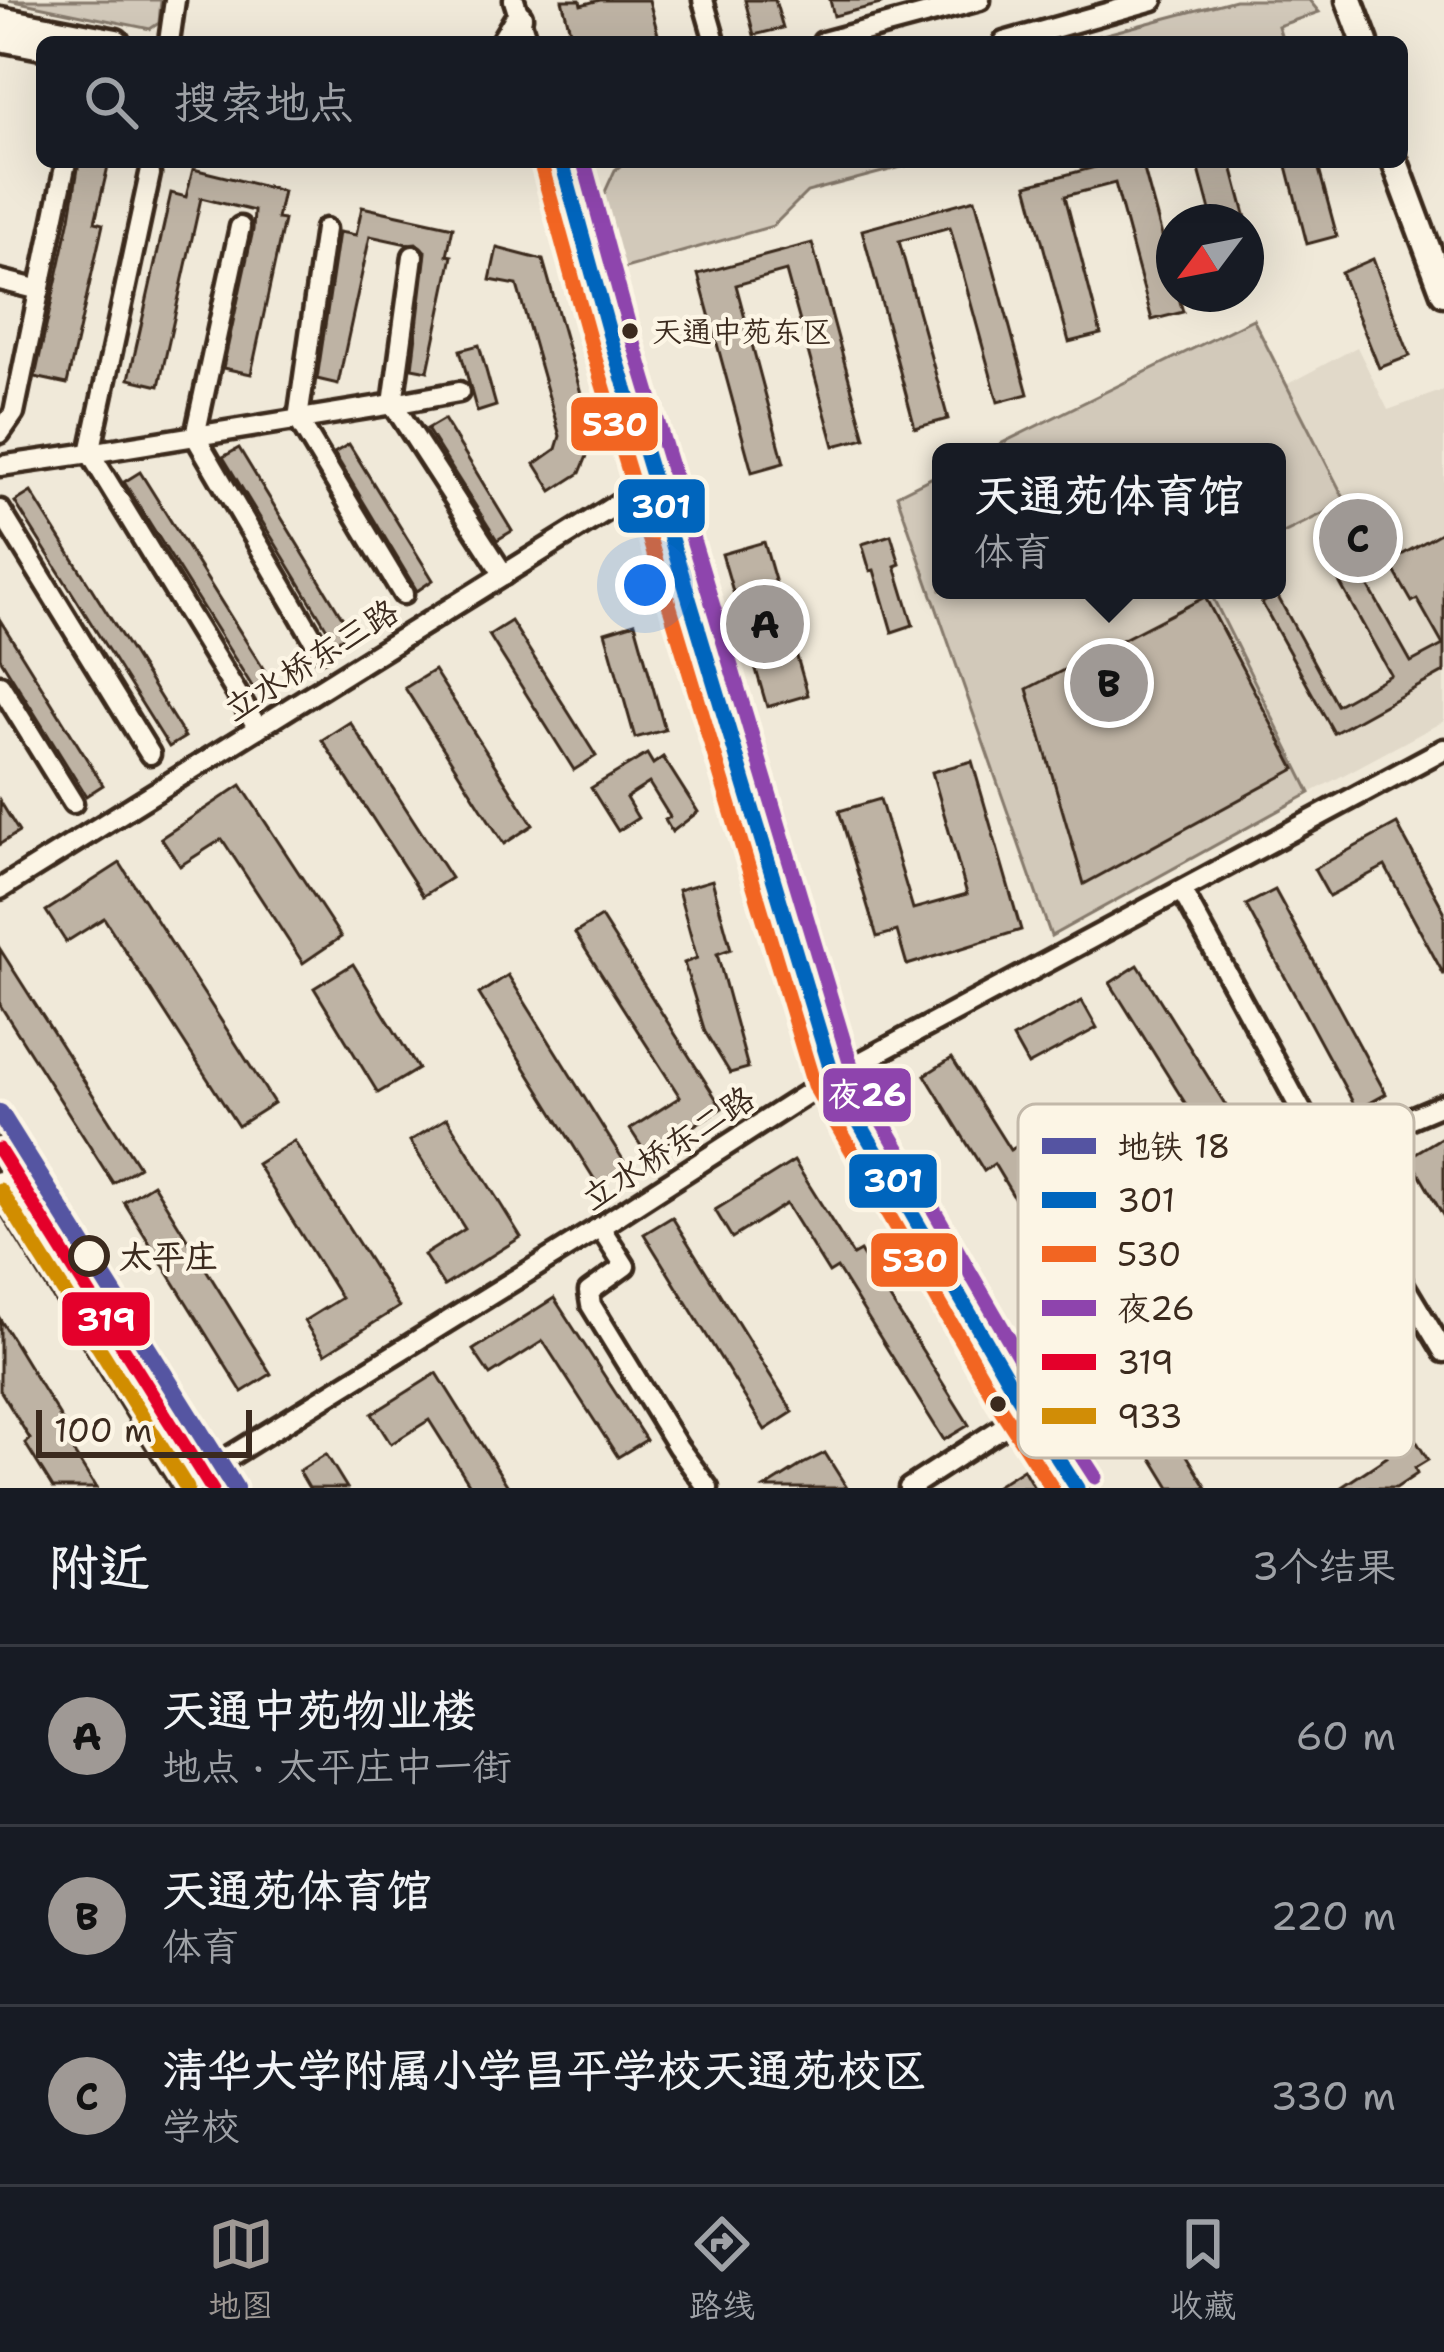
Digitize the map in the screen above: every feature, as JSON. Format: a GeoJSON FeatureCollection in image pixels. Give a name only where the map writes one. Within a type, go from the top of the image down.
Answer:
{"type":"FeatureCollection","features":[{"type":"Feature","properties":{"kind":"main road"},"geometry":{"type":"LineString","coordinates":[[1333,0],[1347,36]]}},
{"type":"Feature","properties":{"kind":"main road"},"geometry":{"type":"LineString","coordinates":[[1349,0],[1363,36]]}},
{"type":"Feature","properties":{"kind":"main road"},"geometry":{"type":"LineString","coordinates":[[0,20],[84,36]]}},
{"type":"Feature","properties":{"kind":"main road"},"geometry":{"type":"LineString","coordinates":[[0,38],[36,45]]}},
{"type":"Feature","properties":{"kind":"main road"},"geometry":{"type":"LineString","coordinates":[[1408,156],[1444,251]]}},
{"type":"Feature","properties":{"kind":"main road"},"geometry":{"type":"LineString","coordinates":[[1397,168],[1444,292]]}},
{"type":"Feature","properties":{"kind":"main road"},"geometry":{"type":"LineString","coordinates":[[0,1150],[200,1484]]}},
{"type":"Feature","properties":{"kind":"main road"},"geometry":{"type":"LineString","coordinates":[[0,1184],[200,1484]]}},
{"type":"Feature","properties":{"kind":"street"},"geometry":{"type":"LineString","coordinates":[[170,36],[175,0]]}},
{"type":"Feature","properties":{"kind":"street"},"geometry":{"type":"LineString","coordinates":[[703,0],[713,36]]}},
{"type":"Feature","properties":{"kind":"street"},"geometry":{"type":"LineString","coordinates":[[845,36],[980,0]]}},
{"type":"Feature","properties":{"kind":"street"},"geometry":{"type":"LineString","coordinates":[[1025,36],[1153,0]]}},
{"type":"Feature","properties":{"kind":"street"},"geometry":{"type":"LineString","coordinates":[[0,433],[14,413],[65,168]]}},
{"type":"Feature","properties":{"kind":"street"},"geometry":{"type":"LineString","coordinates":[[564,168],[833,1077],[1018,1394]]}},
{"type":"Feature","properties":{"kind":"street"},"geometry":{"type":"LineString","coordinates":[[150,175],[90,453],[259,728]]}},
{"type":"Feature","properties":{"kind":"street"},"geometry":{"type":"LineString","coordinates":[[240,227],[195,436],[320,650]]}},
{"type":"Feature","properties":{"kind":"street"},"geometry":{"type":"LineString","coordinates":[[325,229],[298,419],[403,594]]}},
{"type":"Feature","properties":{"kind":"street"},"geometry":{"type":"LineString","coordinates":[[413,256],[393,404],[504,575]]}},
{"type":"Feature","properties":{"kind":"street"},"geometry":{"type":"LineString","coordinates":[[0,280],[40,290]]}},
{"type":"Feature","properties":{"kind":"street"},"geometry":{"type":"LineString","coordinates":[[0,466],[459,392]]}},
{"type":"Feature","properties":{"kind":"street","name":"立水桥东三路"},"geometry":{"type":"LineString","coordinates":[[0,889],[654,481]]}},
{"type":"Feature","properties":{"kind":"street"},"geometry":{"type":"LineString","coordinates":[[0,510],[150,754]]}},
{"type":"Feature","properties":{"kind":"street"},"geometry":{"type":"LineString","coordinates":[[0,685],[73,803]]}},
{"type":"Feature","properties":{"kind":"street","name":"立水桥东二路"},"geometry":{"type":"LineString","coordinates":[[200,1484],[833,1077],[1444,748]]}},
{"type":"Feature","properties":{"kind":"street"},"geometry":{"type":"LineString","coordinates":[[1182,891],[1297,1104]]}},
{"type":"Feature","properties":{"kind":"street"},"geometry":{"type":"LineString","coordinates":[[1414,1116],[1444,1104]]}},
{"type":"Feature","properties":{"kind":"street"},"geometry":{"type":"LineString","coordinates":[[600,1228],[625,1266],[589,1292],[591,1305],[708,1488]]}},
{"type":"Feature","properties":{"kind":"street"},"geometry":{"type":"LineString","coordinates":[[1414,1302],[1444,1352]]}},
{"type":"Feature","properties":{"kind":"street"},"geometry":{"type":"LineString","coordinates":[[909,1488],[1018,1417]]}},
{"type":"Feature","properties":{"kind":"street"},"geometry":{"type":"LineString","coordinates":[[1058,1458],[1077,1488]]}},
{"type":"Feature","properties":{"kind":"shaded area"},"geometry":{"type":"Polygon","coordinates":[[[9,0],[161,0],[159,23],[150,29],[9,0]]]}},
{"type":"Feature","properties":{"kind":"shaded area"},"geometry":{"type":"Polygon","coordinates":[[[1235,0],[1309,0],[1319,12],[1278,26],[1281,36],[1099,36],[1235,0]]]}},
{"type":"Feature","properties":{"kind":"shaded area"},"geometry":{"type":"Polygon","coordinates":[[[897,168],[807,192],[773,226],[622,269],[600,203],[615,170],[897,168]]]}},
{"type":"Feature","properties":{"kind":"shaded area"},"geometry":{"type":"Polygon","coordinates":[[[1253,319],[1346,502],[1286,532],[1286,443],[1002,443],[1253,319]]]}},
{"type":"Feature","properties":{"kind":"shaded area"},"geometry":{"type":"Polygon","coordinates":[[[1357,347],[1388,410],[1444,390],[1444,721],[1310,793],[1213,599],[1286,599],[1286,532],[1345,502],[1286,385],[1357,347]]]}},
{"type":"Feature","properties":{"kind":"shaded area"},"geometry":{"type":"Polygon","coordinates":[[[932,478],[932,595],[897,495],[932,478]]]}},
{"type":"Feature","properties":{"kind":"shaded area"},"geometry":{"type":"Polygon","coordinates":[[[933,599],[1213,599],[1310,793],[1051,936],[933,599]]]}},
{"type":"Feature","properties":{"kind":"building"},"geometry":{"type":"Polygon","coordinates":[[[562,0],[580,0],[581,5],[649,0],[658,36],[571,36],[562,0]]]}},
{"type":"Feature","properties":{"kind":"building"},"geometry":{"type":"Polygon","coordinates":[[[745,0],[775,0],[783,28],[754,35],[745,0]]]}},
{"type":"Feature","properties":{"kind":"building"},"geometry":{"type":"Polygon","coordinates":[[[830,0],[880,0],[881,4],[834,16],[830,0]]]}},
{"type":"Feature","properties":{"kind":"building"},"geometry":{"type":"Polygon","coordinates":[[[78,168],[108,168],[95,222],[103,224],[67,384],[35,377],[78,168]]]}},
{"type":"Feature","properties":{"kind":"building"},"geometry":{"type":"Polygon","coordinates":[[[1091,168],[1144,168],[1156,214],[1156,312],[1183,312],[1152,320],[1115,183],[1065,196],[1101,334],[1069,342],[1027,185],[1091,168]]]}},
{"type":"Feature","properties":{"kind":"building"},"geometry":{"type":"Polygon","coordinates":[[[1199,168],[1233,168],[1242,204],[1208,204],[1199,168]]]}},
{"type":"Feature","properties":{"kind":"building"},"geometry":{"type":"Polygon","coordinates":[[[1288,168],[1319,168],[1337,236],[1307,244],[1288,168]]]}},
{"type":"Feature","properties":{"kind":"building"},"geometry":{"type":"Polygon","coordinates":[[[193,169],[283,191],[277,219],[284,220],[251,374],[223,368],[254,211],[201,198],[159,386],[129,379],[171,193],[186,197],[193,169]]]}},
{"type":"Feature","properties":{"kind":"building"},"geometry":{"type":"Polygon","coordinates":[[[975,199],[1028,394],[998,402],[950,227],[899,241],[948,419],[915,428],[862,230],[975,199]]]}},
{"type":"Feature","properties":{"kind":"building"},"geometry":{"type":"Polygon","coordinates":[[[362,207],[453,227],[447,255],[452,256],[428,371],[412,368],[426,252],[416,243],[370,236],[338,384],[317,379],[339,232],[356,235],[362,207]]]}},
{"type":"Feature","properties":{"kind":"building"},"geometry":{"type":"Polygon","coordinates":[[[812,243],[865,438],[834,446],[786,271],[736,285],[784,463],[752,472],[698,274],[812,243]]]}},
{"type":"Feature","properties":{"kind":"building"},"geometry":{"type":"Polygon","coordinates":[[[497,248],[543,260],[594,439],[580,473],[552,491],[535,464],[556,449],[560,436],[517,285],[490,280],[497,248]]]}},
{"type":"Feature","properties":{"kind":"building"},"geometry":{"type":"Polygon","coordinates":[[[1373,259],[1410,356],[1379,368],[1341,273],[1373,259]]]}},
{"type":"Feature","properties":{"kind":"building"},"geometry":{"type":"Polygon","coordinates":[[[479,345],[496,406],[477,412],[460,350],[479,345]]]}},
{"type":"Feature","properties":{"kind":"building"},"geometry":{"type":"Polygon","coordinates":[[[444,419],[512,531],[497,540],[427,429],[444,419]]]}},
{"type":"Feature","properties":{"kind":"building"},"geometry":{"type":"Polygon","coordinates":[[[349,444],[433,580],[417,591],[334,453],[349,444]]]}},
{"type":"Feature","properties":{"kind":"building"},"geometry":{"type":"Polygon","coordinates":[[[239,448],[351,632],[335,642],[223,457],[239,448]]]}},
{"type":"Feature","properties":{"kind":"building"},"geometry":{"type":"Polygon","coordinates":[[[140,472],[271,681],[255,691],[124,482],[140,472]]]}},
{"type":"Feature","properties":{"kind":"building"},"geometry":{"type":"Polygon","coordinates":[[[31,492],[185,737],[169,747],[15,502],[31,492]]]}},
{"type":"Feature","properties":{"kind":"building"},"geometry":{"type":"Polygon","coordinates":[[[1444,531],[1444,672],[1334,733],[1262,603],[1279,599],[1337,705],[1391,675],[1327,560],[1347,548],[1411,662],[1443,645],[1389,562],[1444,531]]]}},
{"type":"Feature","properties":{"kind":"building"},"geometry":{"type":"Polygon","coordinates":[[[891,535],[913,625],[892,632],[862,544],[891,535]]]}},
{"type":"Feature","properties":{"kind":"building"},"geometry":{"type":"Polygon","coordinates":[[[764,542],[808,695],[767,707],[722,554],[764,542]]]}},
{"type":"Feature","properties":{"kind":"building"},"geometry":{"type":"Polygon","coordinates":[[[1206,599],[1295,769],[1084,884],[1027,689],[1206,599]]]}},
{"type":"Feature","properties":{"kind":"building"},"geometry":{"type":"Polygon","coordinates":[[[0,620],[103,785],[86,796],[0,658],[0,620]]]}},
{"type":"Feature","properties":{"kind":"building"},"geometry":{"type":"Polygon","coordinates":[[[511,621],[596,756],[574,770],[489,635],[511,621]]]}},
{"type":"Feature","properties":{"kind":"building"},"geometry":{"type":"Polygon","coordinates":[[[635,623],[665,730],[635,738],[605,632],[635,623]]]}},
{"type":"Feature","properties":{"kind":"building"},"geometry":{"type":"Polygon","coordinates":[[[434,670],[533,825],[504,844],[405,688],[434,670]]]}},
{"type":"Feature","properties":{"kind":"building"},"geometry":{"type":"Polygon","coordinates":[[[350,722],[451,878],[423,896],[322,740],[350,722]]]}},
{"type":"Feature","properties":{"kind":"building"},"geometry":{"type":"Polygon","coordinates":[[[647,754],[653,764],[663,757],[698,812],[672,832],[665,820],[670,817],[649,783],[626,798],[638,818],[618,831],[591,788],[647,754]]]}},
{"type":"Feature","properties":{"kind":"building"},"geometry":{"type":"Polygon","coordinates":[[[972,761],[1021,930],[907,965],[897,931],[877,937],[839,811],[880,799],[913,909],[967,894],[932,772],[972,761]]]}},
{"type":"Feature","properties":{"kind":"building"},"geometry":{"type":"Polygon","coordinates":[[[241,785],[341,937],[303,963],[222,839],[180,866],[161,838],[241,785]]]}},
{"type":"Feature","properties":{"kind":"building"},"geometry":{"type":"Polygon","coordinates":[[[0,801],[19,832],[0,844],[0,801]]]}},
{"type":"Feature","properties":{"kind":"building"},"geometry":{"type":"Polygon","coordinates":[[[1397,824],[1444,911],[1444,975],[1385,866],[1329,896],[1314,869],[1397,824]]]}},
{"type":"Feature","properties":{"kind":"building"},"geometry":{"type":"Polygon","coordinates":[[[120,863],[274,1103],[238,1126],[104,918],[66,942],[46,911],[120,863]]]}},
{"type":"Feature","properties":{"kind":"building"},"geometry":{"type":"Polygon","coordinates":[[[712,880],[731,949],[717,954],[748,1068],[730,1073],[705,1032],[684,963],[697,958],[678,890],[712,880]]]}},
{"type":"Feature","properties":{"kind":"building"},"geometry":{"type":"Polygon","coordinates":[[[1275,890],[1386,1094],[1368,1104],[1354,1104],[1246,905],[1275,890]]]}},
{"type":"Feature","properties":{"kind":"building"},"geometry":{"type":"Polygon","coordinates":[[[601,917],[722,1108],[647,1155],[630,1129],[680,1097],[575,933],[601,917]]]}},
{"type":"Feature","properties":{"kind":"building"},"geometry":{"type":"Polygon","coordinates":[[[0,949],[139,1167],[113,1183],[0,1005],[0,949]]]}},
{"type":"Feature","properties":{"kind":"building"},"geometry":{"type":"Polygon","coordinates":[[[353,964],[418,1069],[378,1093],[314,988],[353,964]]]}},
{"type":"Feature","properties":{"kind":"building"},"geometry":{"type":"Polygon","coordinates":[[[1138,965],[1225,1104],[1186,1104],[1110,983],[1138,965]]]}},
{"type":"Feature","properties":{"kind":"building"},"geometry":{"type":"Polygon","coordinates":[[[508,975],[627,1166],[598,1185],[479,994],[508,975]]]}},
{"type":"Feature","properties":{"kind":"building"},"geometry":{"type":"Polygon","coordinates":[[[1082,1001],[1097,1028],[1028,1065],[1013,1038],[1082,1001]]]}},
{"type":"Feature","properties":{"kind":"building"},"geometry":{"type":"Polygon","coordinates":[[[952,1058],[1010,1150],[1018,1146],[1018,1204],[994,1164],[984,1171],[925,1075],[952,1058]]]}},
{"type":"Feature","properties":{"kind":"building"},"geometry":{"type":"Polygon","coordinates":[[[447,1118],[521,1237],[444,1286],[424,1255],[465,1229],[410,1141],[447,1118]]]}},
{"type":"Feature","properties":{"kind":"building"},"geometry":{"type":"Polygon","coordinates":[[[1444,1136],[1444,1217],[1414,1166],[1414,1154],[1444,1136]]]}},
{"type":"Feature","properties":{"kind":"building"},"geometry":{"type":"Polygon","coordinates":[[[294,1141],[399,1307],[325,1354],[304,1321],[341,1298],[257,1164],[294,1141]]]}},
{"type":"Feature","properties":{"kind":"building"},"geometry":{"type":"Polygon","coordinates":[[[794,1161],[853,1255],[860,1251],[969,1425],[944,1440],[837,1268],[829,1273],[786,1204],[732,1238],[715,1210],[794,1161]]]}},
{"type":"Feature","properties":{"kind":"building"},"geometry":{"type":"Polygon","coordinates":[[[153,1184],[271,1374],[242,1392],[124,1202],[153,1184]]]}},
{"type":"Feature","properties":{"kind":"building"},"geometry":{"type":"Polygon","coordinates":[[[672,1217],[793,1412],[765,1430],[644,1234],[672,1217]]]}},
{"type":"Feature","properties":{"kind":"building"},"geometry":{"type":"Polygon","coordinates":[[[554,1298],[646,1440],[618,1457],[543,1341],[490,1375],[473,1350],[554,1298]]]}},
{"type":"Feature","properties":{"kind":"building"},"geometry":{"type":"Polygon","coordinates":[[[0,1319],[62,1420],[56,1424],[96,1488],[53,1488],[25,1443],[30,1439],[0,1390],[0,1319]]]}},
{"type":"Feature","properties":{"kind":"building"},"geometry":{"type":"Polygon","coordinates":[[[437,1373],[509,1488],[472,1488],[429,1420],[391,1444],[372,1414],[437,1373]]]}},
{"type":"Feature","properties":{"kind":"building"},"geometry":{"type":"Polygon","coordinates":[[[1414,1437],[1428,1460],[1396,1488],[1340,1488],[1385,1458],[1414,1458],[1414,1437]]]}},
{"type":"Feature","properties":{"kind":"building"},"geometry":{"type":"Polygon","coordinates":[[[825,1453],[847,1488],[765,1488],[803,1464],[825,1453]]]}},
{"type":"Feature","properties":{"kind":"building"},"geometry":{"type":"Polygon","coordinates":[[[326,1454],[347,1488],[309,1488],[299,1471],[326,1454]]]}},
{"type":"Feature","properties":{"kind":"building"},"geometry":{"type":"Polygon","coordinates":[[[1152,1458],[1189,1458],[1207,1488],[1170,1488],[1152,1458]]]}},
{"type":"Feature","properties":{"kind":"building"},"geometry":{"type":"Polygon","coordinates":[[[1023,1469],[1034,1488],[993,1488],[1023,1469]]]}},
{"type":"Feature","properties":{"kind":"metro line","name":"18"},"geometry":{"type":"LineString","coordinates":[[0,1113],[235,1488]]}},
{"type":"Feature","properties":{"kind":"transit line","name":"530"},"geometry":{"type":"LineString","coordinates":[[542,168],[814,1085],[1018,1435]]}},
{"type":"Feature","properties":{"kind":"transit line","name":"301"},"geometry":{"type":"LineString","coordinates":[[564,168],[833,1077],[1018,1397]]}},
{"type":"Feature","properties":{"kind":"transit line","name":"夜26"},"geometry":{"type":"LineString","coordinates":[[586,168],[852,1069],[1018,1355]]}},
{"type":"Feature","properties":{"kind":"transit line","name":"319"},"geometry":{"type":"LineString","coordinates":[[0,1150],[212,1488]]}},
{"type":"Feature","properties":{"kind":"transit line","name":"933"},"geometry":{"type":"LineString","coordinates":[[0,1190],[187,1488]]}},
{"type":"Feature","properties":{"kind":"transit line","name":"530"},"geometry":{"type":"LineString","coordinates":[[1033,1458],[1052,1488]]}},
{"type":"Feature","properties":{"kind":"transit line","name":"301"},"geometry":{"type":"LineString","coordinates":[[1058,1458],[1077,1488]]}},
{"type":"Feature","properties":{"kind":"transit line","name":"夜26"},"geometry":{"type":"LineString","coordinates":[[1083,1458],[1095,1477]]}},
{"type":"Feature","properties":{"kind":"place","name":"天通中苑东区"},"geometry":{"type":"Point","coordinates":[630,331]}},
{"type":"Feature","properties":{"kind":"place","name":"清华大学附属小学昌平学校天通苑校区"},"geometry":{"type":"Point","coordinates":[1358,538]}},
{"type":"Feature","properties":{"kind":"place","name":"天通中苑物业楼"},"geometry":{"type":"Point","coordinates":[765,624]}},
{"type":"Feature","properties":{"kind":"place","name":"天通苑体育馆"},"geometry":{"type":"Point","coordinates":[1109,683]}},
{"type":"Feature","properties":{"kind":"place","name":"太平庄"},"geometry":{"type":"Point","coordinates":[89,1256]}}]}
